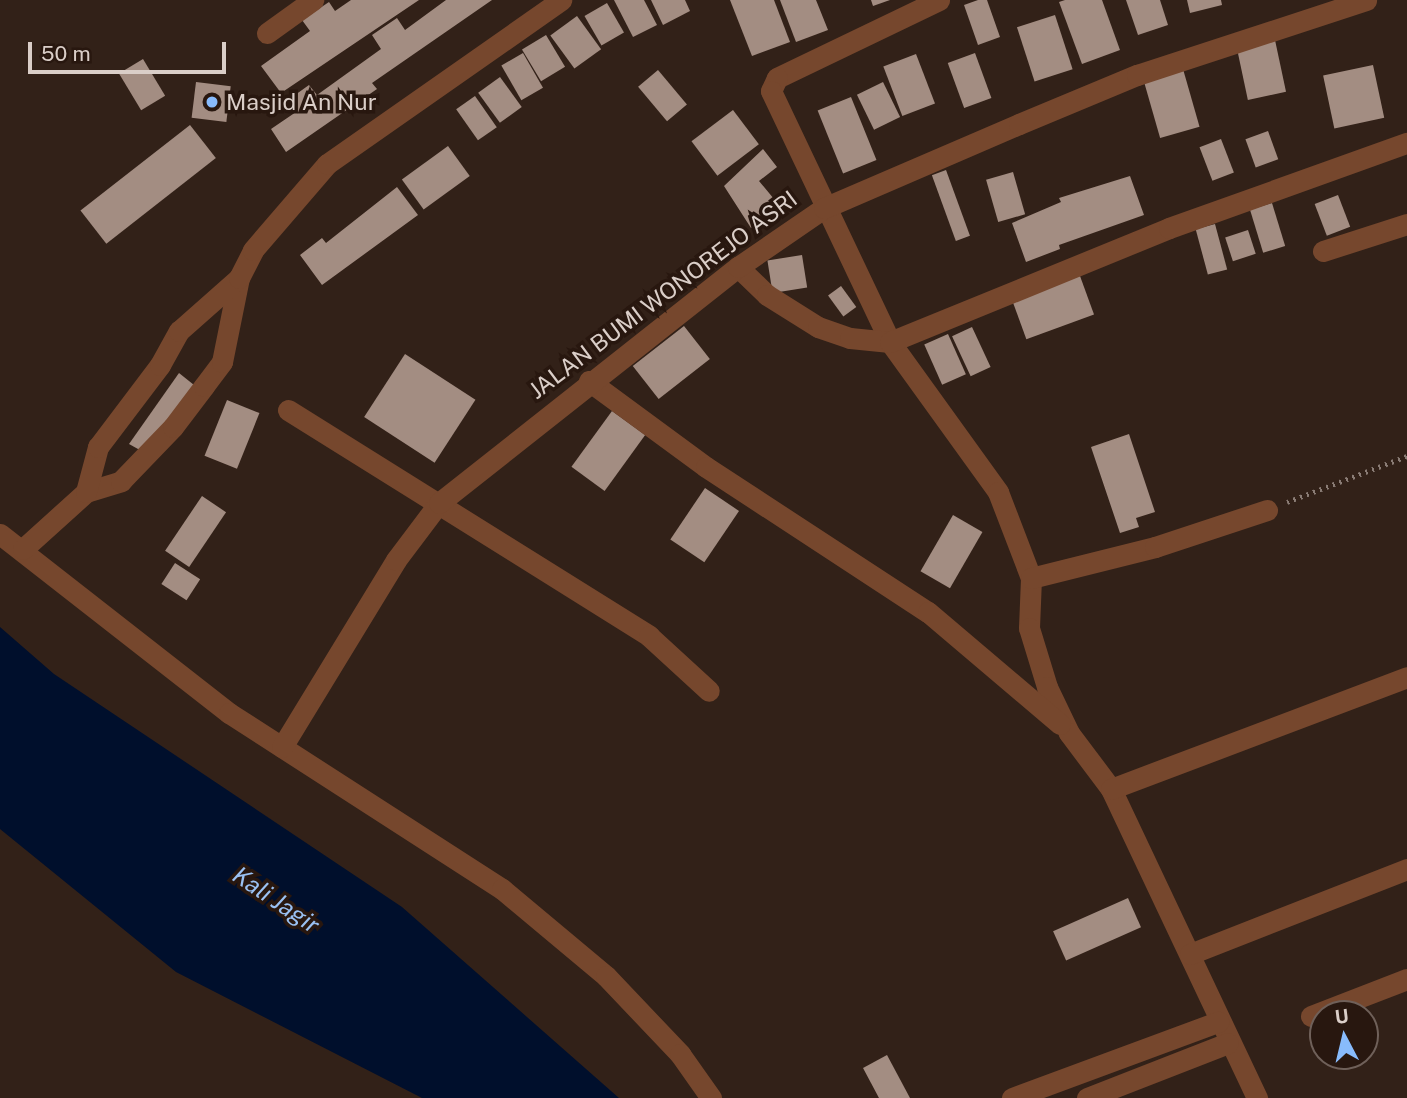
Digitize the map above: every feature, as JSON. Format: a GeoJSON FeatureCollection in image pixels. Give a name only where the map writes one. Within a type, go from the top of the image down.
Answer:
{"type":"FeatureCollection","features":[{"type":"Feature","properties":{"kind":"street"},"geometry":{"type":"LineString","coordinates":[[23,549],[86,492],[121,481],[173,427],[222,362],[239,278],[253,250],[327,163],[561,0]]}},
{"type":"Feature","properties":{"kind":"street"},"geometry":{"type":"LineString","coordinates":[[939,0],[772,83],[775,102],[890,342],[998,492],[1031,578],[1029,628],[1047,687],[1069,733],[1111,789],[1190,954],[1218,1022],[1257,1098]]}},
{"type":"Feature","properties":{"kind":"street","name":"JALAN BUMI WONOREJO ASRI"},"geometry":{"type":"LineString","coordinates":[[282,747],[396,560],[439,503],[589,381],[738,267],[824,208],[1137,75],[1366,0]]}},
{"type":"Feature","properties":{"kind":"street"},"geometry":{"type":"LineString","coordinates":[[267,33],[308,1]]}},
{"type":"Feature","properties":{"kind":"street"},"geometry":{"type":"LineString","coordinates":[[738,267],[767,295],[818,327],[850,338],[890,342],[1170,229],[1407,143]]}},
{"type":"Feature","properties":{"kind":"street"},"geometry":{"type":"LineString","coordinates":[[1322,251],[1407,224]]}},
{"type":"Feature","properties":{"kind":"street"},"geometry":{"type":"LineString","coordinates":[[86,492],[98,447],[160,365],[179,331],[239,278]]}},
{"type":"Feature","properties":{"kind":"street"},"geometry":{"type":"LineString","coordinates":[[589,381],[706,467],[928,612],[1069,733]]}},
{"type":"Feature","properties":{"kind":"street"},"geometry":{"type":"LineString","coordinates":[[288,410],[649,636],[709,691]]}},
{"type":"Feature","properties":{"kind":"street"},"geometry":{"type":"LineString","coordinates":[[1031,578],[1155,547],[1267,510]]}},
{"type":"Feature","properties":{"kind":"street"},"geometry":{"type":"LineString","coordinates":[[0,534],[23,549],[229,713],[502,889],[606,976],[680,1054],[711,1098]]}},
{"type":"Feature","properties":{"kind":"street"},"geometry":{"type":"LineString","coordinates":[[1111,789],[1407,677]]}},
{"type":"Feature","properties":{"kind":"street"},"geometry":{"type":"LineString","coordinates":[[1190,954],[1407,869]]}},
{"type":"Feature","properties":{"kind":"street"},"geometry":{"type":"LineString","coordinates":[[1353,1000],[1407,979]]}},
{"type":"Feature","properties":{"kind":"street"},"geometry":{"type":"LineString","coordinates":[[1012,1098],[1037,1094],[1218,1022]]}},
{"type":"Feature","properties":{"kind":"street"},"geometry":{"type":"LineString","coordinates":[[1087,1098],[1228,1043]]}},
{"type":"Feature","properties":{"kind":"path"},"geometry":{"type":"LineString","coordinates":[[1267,510],[1407,456]]}},
{"type":"Feature","properties":{"kind":"water","name":"Kali Jagir"},"geometry":{"type":"Polygon","coordinates":[[[0,627],[54,674],[402,907],[619,1098],[422,1098],[176,972],[0,829],[0,627]]]}},
{"type":"Feature","properties":{"kind":"building"},"geometry":{"type":"Polygon","coordinates":[[[351,0],[419,0],[281,93],[261,66],[310,31],[302,20],[329,2],[335,11],[351,0]]]}},
{"type":"Feature","properties":{"kind":"building"},"geometry":{"type":"Polygon","coordinates":[[[446,0],[492,0],[372,83],[377,89],[286,152],[271,129],[296,112],[288,100],[309,85],[317,95],[381,49],[372,35],[397,18],[405,30],[446,0]]]}},
{"type":"Feature","properties":{"kind":"building"},"geometry":{"type":"Polygon","coordinates":[[[614,0],[644,0],[657,25],[633,37],[614,0]]]}},
{"type":"Feature","properties":{"kind":"building"},"geometry":{"type":"Polygon","coordinates":[[[651,0],[685,0],[690,11],[663,25],[651,0]]]}},
{"type":"Feature","properties":{"kind":"building"},"geometry":{"type":"Polygon","coordinates":[[[730,0],[774,0],[790,42],[752,56],[730,0]]]}},
{"type":"Feature","properties":{"kind":"building"},"geometry":{"type":"Polygon","coordinates":[[[780,0],[816,0],[828,30],[796,42],[780,0]]]}},
{"type":"Feature","properties":{"kind":"building"},"geometry":{"type":"Polygon","coordinates":[[[871,0],[890,0],[873,6],[871,0]]]}},
{"type":"Feature","properties":{"kind":"building"},"geometry":{"type":"Polygon","coordinates":[[[987,0],[1000,37],[978,45],[964,5],[987,0]]]}},
{"type":"Feature","properties":{"kind":"building"},"geometry":{"type":"Polygon","coordinates":[[[1102,0],[1120,50],[1082,64],[1059,2],[1102,0]]]}},
{"type":"Feature","properties":{"kind":"building"},"geometry":{"type":"Polygon","coordinates":[[[1126,0],[1160,0],[1168,25],[1138,35],[1126,0]]]}},
{"type":"Feature","properties":{"kind":"building"},"geometry":{"type":"Polygon","coordinates":[[[1187,0],[1221,0],[1222,5],[1190,13],[1187,0]]]}},
{"type":"Feature","properties":{"kind":"building"},"geometry":{"type":"Polygon","coordinates":[[[607,3],[624,32],[601,45],[584,16],[607,3]]]}},
{"type":"Feature","properties":{"kind":"building"},"geometry":{"type":"Polygon","coordinates":[[[1055,15],[1073,69],[1035,82],[1017,27],[1055,15]]]}},
{"type":"Feature","properties":{"kind":"building"},"geometry":{"type":"Polygon","coordinates":[[[577,16],[601,49],[574,69],[550,35],[577,16]]]}},
{"type":"Feature","properties":{"kind":"building"},"geometry":{"type":"Polygon","coordinates":[[[546,35],[565,67],[541,81],[522,49],[546,35]]]}},
{"type":"Feature","properties":{"kind":"building"},"geometry":{"type":"Polygon","coordinates":[[[1275,40],[1286,92],[1248,100],[1237,48],[1275,40]]]}},
{"type":"Feature","properties":{"kind":"building"},"geometry":{"type":"Polygon","coordinates":[[[523,53],[543,88],[521,100],[501,66],[523,53]]]}},
{"type":"Feature","properties":{"kind":"building"},"geometry":{"type":"Polygon","coordinates":[[[975,53],[991,98],[964,108],[948,63],[975,53]]]}},
{"type":"Feature","properties":{"kind":"building"},"geometry":{"type":"Polygon","coordinates":[[[916,54],[935,103],[902,116],[883,67],[916,54]]]}},
{"type":"Feature","properties":{"kind":"building"},"geometry":{"type":"Polygon","coordinates":[[[143,59],[165,96],[141,110],[119,73],[143,59]]]}},
{"type":"Feature","properties":{"kind":"building"},"geometry":{"type":"Polygon","coordinates":[[[1373,65],[1384,118],[1334,128],[1323,76],[1373,65]]]}},
{"type":"Feature","properties":{"kind":"building"},"geometry":{"type":"Polygon","coordinates":[[[1183,69],[1200,127],[1160,138],[1144,80],[1183,69]]]}},
{"type":"Feature","properties":{"kind":"building"},"geometry":{"type":"Polygon","coordinates":[[[658,70],[687,104],[667,121],[638,87],[658,70]]]}},
{"type":"Feature","properties":{"kind":"building"},"geometry":{"type":"Polygon","coordinates":[[[500,77],[522,107],[500,123],[478,93],[500,77]]]}},
{"type":"Feature","properties":{"kind":"building","name":"Masjid An Nur"},"geometry":{"type":"Polygon","coordinates":[[[196,82],[231,86],[226,122],[192,118],[196,82]]]}},
{"type":"Feature","properties":{"kind":"building"},"geometry":{"type":"Polygon","coordinates":[[[883,82],[900,117],[874,130],[857,95],[883,82]]]}},
{"type":"Feature","properties":{"kind":"building"},"geometry":{"type":"Polygon","coordinates":[[[475,96],[497,127],[478,140],[456,109],[475,96]]]}},
{"type":"Feature","properties":{"kind":"building"},"geometry":{"type":"Polygon","coordinates":[[[851,97],[876,160],[843,174],[818,110],[851,97]]]}},
{"type":"Feature","properties":{"kind":"building"},"geometry":{"type":"Polygon","coordinates":[[[733,110],[759,144],[717,176],[691,141],[733,110]]]}},
{"type":"Feature","properties":{"kind":"building"},"geometry":{"type":"Polygon","coordinates":[[[190,125],[216,158],[106,244],[80,211],[190,125]]]}},
{"type":"Feature","properties":{"kind":"building"},"geometry":{"type":"Polygon","coordinates":[[[1268,131],[1278,159],[1256,167],[1245,139],[1268,131]]]}},
{"type":"Feature","properties":{"kind":"building"},"geometry":{"type":"Polygon","coordinates":[[[1221,139],[1234,173],[1212,181],[1200,147],[1221,139]]]}},
{"type":"Feature","properties":{"kind":"building"},"geometry":{"type":"Polygon","coordinates":[[[448,146],[470,176],[424,209],[402,180],[448,146]]]}},
{"type":"Feature","properties":{"kind":"building"},"geometry":{"type":"Polygon","coordinates":[[[763,149],[777,167],[759,181],[774,199],[760,211],[765,218],[751,228],[724,186],[763,149]]]}},
{"type":"Feature","properties":{"kind":"building"},"geometry":{"type":"Polygon","coordinates":[[[946,170],[970,236],[956,241],[932,175],[946,170]]]}},
{"type":"Feature","properties":{"kind":"building"},"geometry":{"type":"Polygon","coordinates":[[[1013,172],[1025,214],[998,222],[986,180],[1013,172]]]}},
{"type":"Feature","properties":{"kind":"building"},"geometry":{"type":"Polygon","coordinates":[[[1130,176],[1144,215],[1059,245],[1060,249],[1026,262],[1012,223],[1061,202],[1059,198],[1130,176]]]}},
{"type":"Feature","properties":{"kind":"building"},"geometry":{"type":"Polygon","coordinates":[[[397,187],[418,215],[322,285],[300,255],[322,238],[326,243],[397,187]]]}},
{"type":"Feature","properties":{"kind":"building"},"geometry":{"type":"Polygon","coordinates":[[[1338,195],[1350,227],[1327,236],[1315,204],[1338,195]]]}},
{"type":"Feature","properties":{"kind":"building"},"geometry":{"type":"Polygon","coordinates":[[[1272,203],[1285,246],[1263,253],[1250,210],[1272,203]]]}},
{"type":"Feature","properties":{"kind":"building"},"geometry":{"type":"Polygon","coordinates":[[[1215,224],[1227,269],[1208,275],[1196,229],[1215,224]]]}},
{"type":"Feature","properties":{"kind":"building"},"geometry":{"type":"Polygon","coordinates":[[[1248,230],[1256,254],[1233,261],[1225,237],[1248,230]]]}},
{"type":"Feature","properties":{"kind":"building"},"geometry":{"type":"Polygon","coordinates":[[[802,255],[807,288],[773,293],[767,260],[802,255]]]}},
{"type":"Feature","properties":{"kind":"building"},"geometry":{"type":"Polygon","coordinates":[[[1080,276],[1094,315],[1026,339],[1012,301],[1080,276]]]}},
{"type":"Feature","properties":{"kind":"building"},"geometry":{"type":"Polygon","coordinates":[[[841,286],[856,307],[843,316],[828,295],[841,286]]]}},
{"type":"Feature","properties":{"kind":"building"},"geometry":{"type":"Polygon","coordinates":[[[684,326],[710,359],[659,399],[633,366],[684,326]]]}},
{"type":"Feature","properties":{"kind":"building"},"geometry":{"type":"Polygon","coordinates":[[[972,327],[991,367],[971,376],[952,336],[972,327]]]}},
{"type":"Feature","properties":{"kind":"building"},"geometry":{"type":"Polygon","coordinates":[[[948,334],[966,374],[942,385],[924,345],[948,334]]]}},
{"type":"Feature","properties":{"kind":"building"},"geometry":{"type":"Polygon","coordinates":[[[405,354],[475,400],[435,463],[364,417],[405,354]]]}},
{"type":"Feature","properties":{"kind":"building"},"geometry":{"type":"Polygon","coordinates":[[[179,373],[199,389],[147,454],[129,444],[179,373]]]}},
{"type":"Feature","properties":{"kind":"building"},"geometry":{"type":"Polygon","coordinates":[[[227,400],[259,413],[237,469],[205,456],[227,400]]]}},
{"type":"Feature","properties":{"kind":"building"},"geometry":{"type":"Polygon","coordinates":[[[612,411],[645,435],[605,491],[571,467],[612,411]]]}},
{"type":"Feature","properties":{"kind":"building"},"geometry":{"type":"Polygon","coordinates":[[[1129,434],[1155,512],[1136,518],[1139,527],[1120,533],[1091,447],[1129,434]]]}},
{"type":"Feature","properties":{"kind":"building"},"geometry":{"type":"Polygon","coordinates":[[[705,488],[739,511],[704,562],[670,539],[705,488]]]}},
{"type":"Feature","properties":{"kind":"building"},"geometry":{"type":"Polygon","coordinates":[[[202,496],[226,512],[189,567],[165,551],[202,496]]]}},
{"type":"Feature","properties":{"kind":"building"},"geometry":{"type":"Polygon","coordinates":[[[953,515],[982,532],[950,588],[920,571],[953,515]]]}},
{"type":"Feature","properties":{"kind":"building"},"geometry":{"type":"Polygon","coordinates":[[[175,563],[200,579],[187,600],[161,584],[175,563]]]}},
{"type":"Feature","properties":{"kind":"building"},"geometry":{"type":"Polygon","coordinates":[[[1128,898],[1141,927],[1066,961],[1053,931],[1128,898]]]}},
{"type":"Feature","properties":{"kind":"building"},"geometry":{"type":"Polygon","coordinates":[[[887,1055],[910,1098],[879,1098],[863,1068],[887,1055]]]}},
{"type":"Feature","properties":{"kind":"place","name":"Masjid An Nur"},"geometry":{"type":"Point","coordinates":[212,102]}}]}
